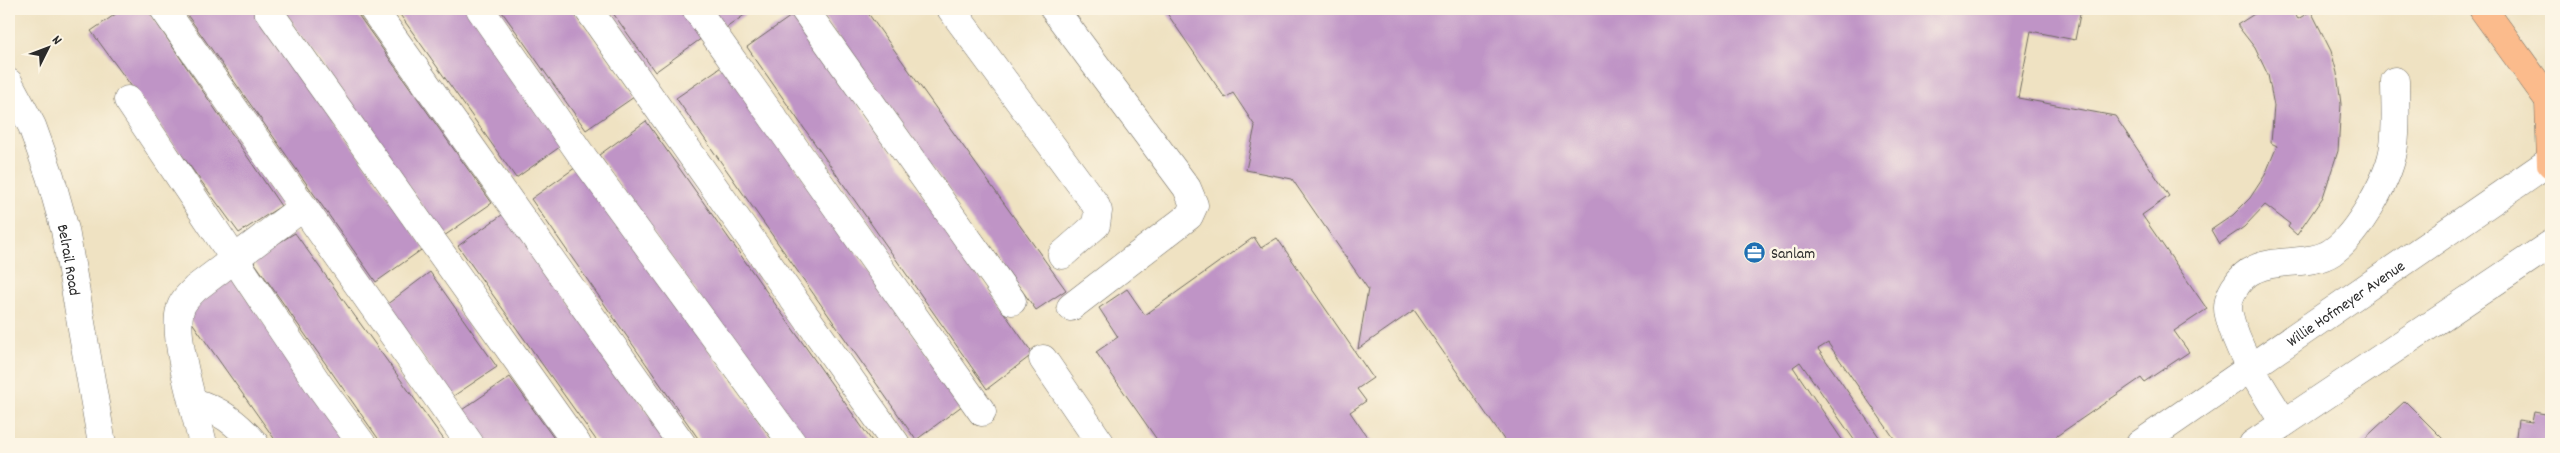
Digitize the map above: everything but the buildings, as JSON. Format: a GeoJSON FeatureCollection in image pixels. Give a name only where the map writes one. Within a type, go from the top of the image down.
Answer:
{"type":"FeatureCollection","features":[{"type":"Feature","properties":{"kind":"main road"},"geometry":{"type":"LineString","coordinates":[[2483,9],[2550,103],[2551,162]]}},
{"type":"Feature","properties":{"kind":"street"},"geometry":{"type":"LineString","coordinates":[[164,9],[470,444]]}},
{"type":"Feature","properties":{"kind":"street"},"geometry":{"type":"LineString","coordinates":[[267,9],[577,444]]}},
{"type":"Feature","properties":{"kind":"street"},"geometry":{"type":"LineString","coordinates":[[373,9],[682,444]]}},
{"type":"Feature","properties":{"kind":"street"},"geometry":{"type":"LineString","coordinates":[[480,9],[580,153],[793,444]]}},
{"type":"Feature","properties":{"kind":"street"},"geometry":{"type":"LineString","coordinates":[[588,9],[896,444]]}},
{"type":"Feature","properties":{"kind":"street"},"geometry":{"type":"LineString","coordinates":[[696,9],[982,412]]}},
{"type":"Feature","properties":{"kind":"street"},"geometry":{"type":"LineString","coordinates":[[804,9],[1012,301]]}},
{"type":"Feature","properties":{"kind":"street"},"geometry":{"type":"LineString","coordinates":[[951,9],[1095,204],[1098,211],[1096,225],[1062,255]]}},
{"type":"Feature","properties":{"kind":"street"},"geometry":{"type":"LineString","coordinates":[[1054,9],[1187,188],[1194,205],[1189,216],[1071,307]]}},
{"type":"Feature","properties":{"kind":"street"},"geometry":{"type":"LineString","coordinates":[[2284,423],[2251,367],[2228,314],[2228,302],[2233,290],[2254,269],[2331,253],[2342,244],[2357,224],[2390,166],[2394,145],[2395,80]]}},
{"type":"Feature","properties":{"kind":"street","name":"Belrail Road"},"geometry":{"type":"LineString","coordinates":[[9,82],[32,126],[50,176],[65,230],[102,444]]}},
{"type":"Feature","properties":{"kind":"street"},"geometry":{"type":"LineString","coordinates":[[128,100],[362,444]]}},
{"type":"Feature","properties":{"kind":"street","name":"Willie Hofmeyer Avenue"},"geometry":{"type":"LineString","coordinates":[[2140,444],[2551,162]]}},
{"type":"Feature","properties":{"kind":"street"},"geometry":{"type":"LineString","coordinates":[[203,444],[181,347],[180,310],[184,300],[196,288],[303,207]]}},
{"type":"Feature","properties":{"kind":"street"},"geometry":{"type":"LineString","coordinates":[[2253,444],[2551,244]]}},
{"type":"Feature","properties":{"kind":"street"},"geometry":{"type":"LineString","coordinates":[[1043,359],[1102,444]]}},
{"type":"Feature","properties":{"kind":"street"},"geometry":{"type":"LineString","coordinates":[[193,402],[214,409],[229,419],[255,444]]}},
{"type":"Feature","properties":{"kind":"place","name":"Sanlam"},"geometry":{"type":"Point","coordinates":[1755,252]}}]}
